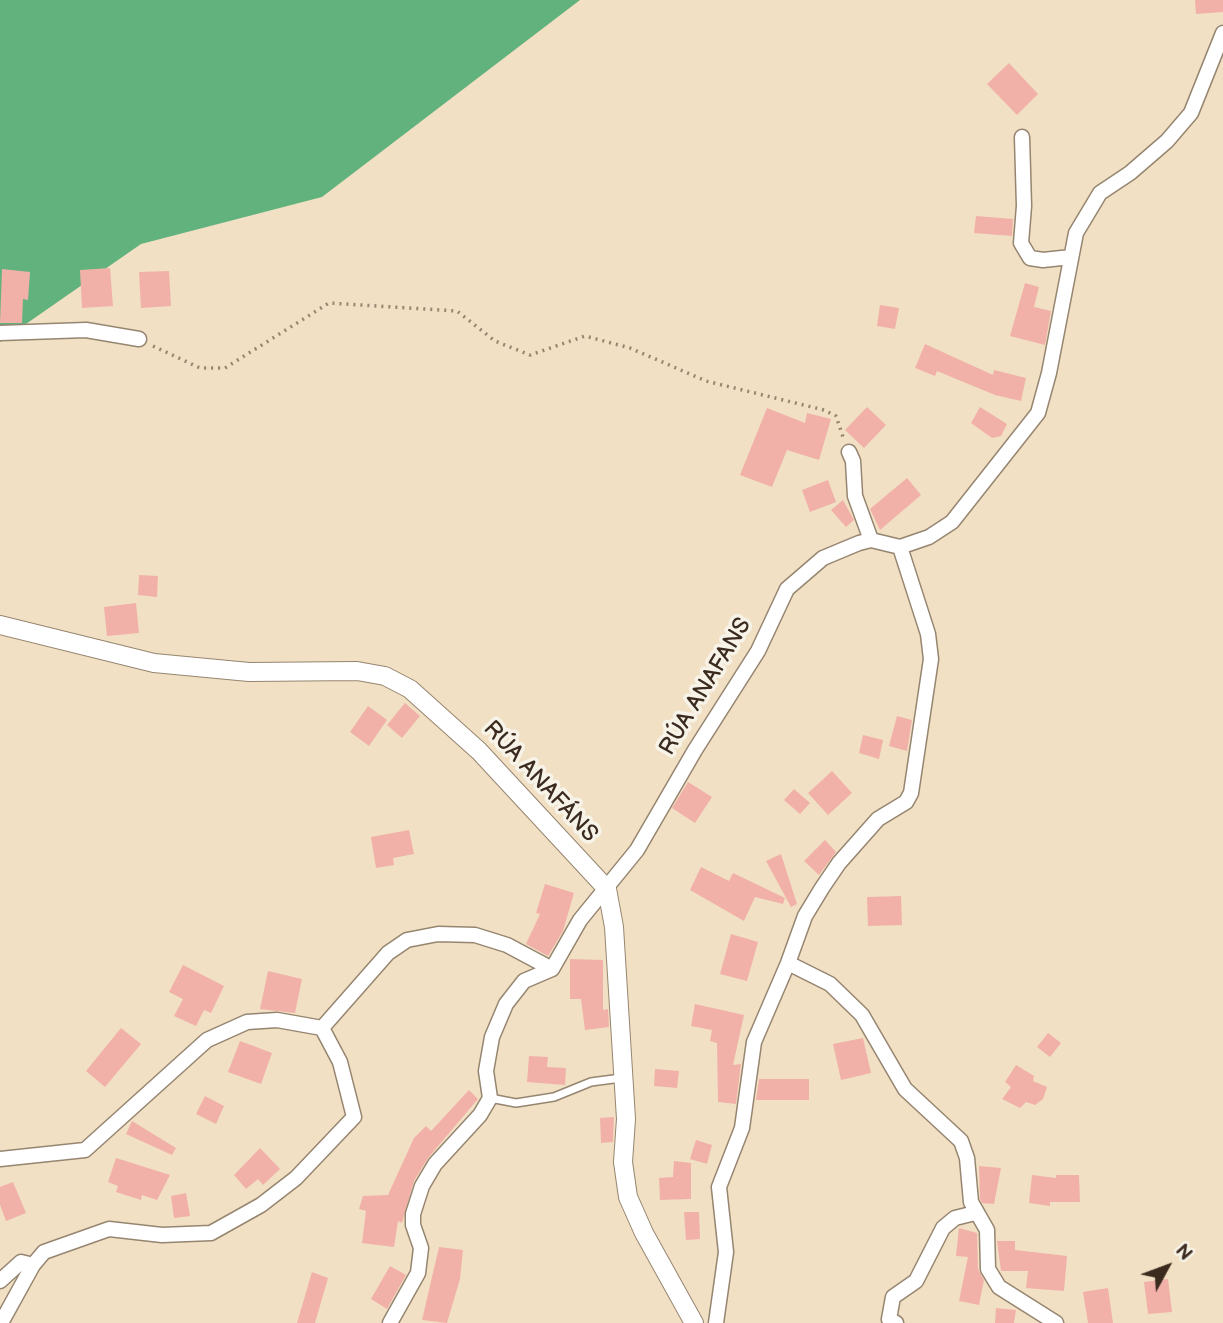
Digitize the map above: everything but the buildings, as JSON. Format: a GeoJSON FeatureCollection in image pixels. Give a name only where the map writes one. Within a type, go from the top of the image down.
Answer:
{"type":"FeatureCollection","features":[{"type":"Feature","properties":{"kind":"street"},"geometry":{"type":"LineString","coordinates":[[849,452],[853,461],[855,496],[871,540],[900,547],[929,537],[952,522],[1038,413],[1049,373],[1076,233],[1100,193],[1130,173],[1167,141],[1191,113],[1223,33]]}},
{"type":"Feature","properties":{"kind":"street"},"geometry":{"type":"LineString","coordinates":[[1022,136],[1024,206],[1021,243],[1030,258],[1042,260],[1071,257]]}},
{"type":"Feature","properties":{"kind":"street"},"geometry":{"type":"LineString","coordinates":[[0,333],[86,330],[139,339]]}},
{"type":"Feature","properties":{"kind":"street","name":"RÚA ANAFANS"},"geometry":{"type":"LineString","coordinates":[[552,969],[580,920],[637,850],[695,750],[758,651],[787,589],[823,558],[871,540]]}},
{"type":"Feature","properties":{"kind":"street"},"geometry":{"type":"LineString","coordinates":[[716,1323],[726,1252],[719,1187],[742,1128],[754,1042],[805,916],[839,863],[878,819],[906,802],[911,793],[931,659],[928,634],[900,547]]}},
{"type":"Feature","properties":{"kind":"street","name":"RÚA ANAFÁNS"},"geometry":{"type":"LineString","coordinates":[[0,625],[154,663],[249,672],[357,671],[384,676],[410,689],[438,711],[607,889]]}},
{"type":"Feature","properties":{"kind":"street"},"geometry":{"type":"LineString","coordinates":[[607,889],[612,907],[626,1119],[623,1162],[628,1197],[644,1233],[694,1323]]}},
{"type":"Feature","properties":{"kind":"street"},"geometry":{"type":"LineString","coordinates":[[322,1028],[388,954],[407,940],[438,934],[475,935],[507,945],[552,969]]}},
{"type":"Feature","properties":{"kind":"street"},"geometry":{"type":"LineString","coordinates":[[788,963],[830,985],[862,1015],[892,1072],[905,1089],[961,1141],[967,1158],[975,1213],[987,1230],[988,1269],[999,1287],[1056,1323]]}},
{"type":"Feature","properties":{"kind":"street"},"geometry":{"type":"LineString","coordinates":[[390,1323],[418,1273],[421,1248],[413,1225],[413,1214],[422,1186],[435,1164],[480,1115],[489,1098],[486,1071],[492,1037],[506,1003],[524,981],[552,969]]}},
{"type":"Feature","properties":{"kind":"street"},"geometry":{"type":"LineString","coordinates":[[0,1159],[85,1150],[207,1040],[247,1023],[277,1020],[322,1028]]}},
{"type":"Feature","properties":{"kind":"street"},"geometry":{"type":"LineString","coordinates":[[1,1323],[33,1265],[44,1252],[109,1229],[162,1235],[211,1233],[261,1206],[296,1178],[354,1117],[340,1062],[322,1028]]}},
{"type":"Feature","properties":{"kind":"street"},"geometry":{"type":"LineString","coordinates":[[896,1323],[889,1319],[893,1297],[920,1275],[943,1228],[955,1218],[975,1213]]}},
{"type":"Feature","properties":{"kind":"street"},"geometry":{"type":"LineString","coordinates":[[0,1281],[21,1262],[33,1265]]}},
{"type":"Feature","properties":{"kind":"lane"},"geometry":{"type":"LineString","coordinates":[[489,1098],[516,1103],[555,1097],[590,1082],[623,1078]]}},
{"type":"Feature","properties":{"kind":"path"},"geometry":{"type":"LineString","coordinates":[[139,339],[200,368],[225,368],[329,303],[457,311],[495,341],[530,355],[585,336],[630,348],[706,381],[824,410],[836,416],[849,452]]}},
{"type":"Feature","properties":{"kind":"green space"},"geometry":{"type":"Polygon","coordinates":[[[0,0],[580,0],[322,197],[141,244],[0,342],[0,0]]]}}]}
